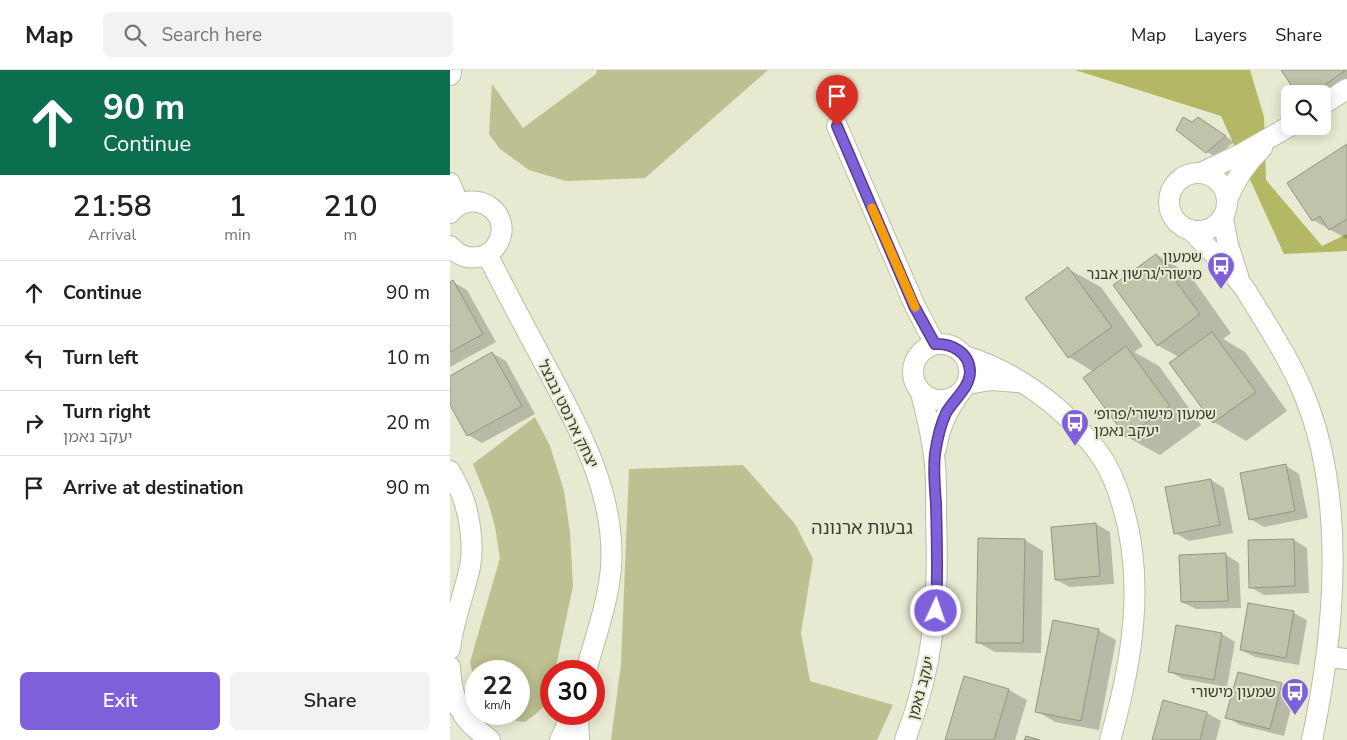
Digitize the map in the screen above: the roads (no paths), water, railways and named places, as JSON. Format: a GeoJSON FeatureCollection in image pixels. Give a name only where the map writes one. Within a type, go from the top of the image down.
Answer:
{"type":"FeatureCollection","features":[{"type":"Feature","properties":{"kind":"street"},"geometry":{"type":"LineString","coordinates":[[1331,100],[1347,89]]}},
{"type":"Feature","properties":{"kind":"street"},"geometry":{"type":"LineString","coordinates":[[837,126],[914,306],[935,344]]}},
{"type":"Feature","properties":{"kind":"street"},"geometry":{"type":"LineString","coordinates":[[1281,132],[1201,173],[1184,177],[1177,183],[1170,195],[1170,208],[1173,216],[1182,226],[1191,230],[1200,231],[1216,224],[1246,165],[1281,132]]}},
{"type":"Feature","properties":{"kind":"street"},"geometry":{"type":"LineString","coordinates":[[1201,173],[1214,178],[1221,184],[1225,192],[1228,246],[1240,282],[1296,376],[1309,406],[1319,439],[1329,496],[1332,595],[1327,657],[1312,740]]}},
{"type":"Feature","properties":{"kind":"street"},"geometry":{"type":"LineString","coordinates":[[450,183],[455,209],[468,202],[481,202],[489,206],[498,215],[501,224],[501,237],[494,248],[487,254],[475,258],[467,257],[455,252],[450,246]]}},
{"type":"Feature","properties":{"kind":"street"},"geometry":{"type":"LineString","coordinates":[[1191,230],[1240,282]]}},
{"type":"Feature","properties":{"kind":"street","name":"יצחק ארנסט נבנצל"},"geometry":{"type":"LineString","coordinates":[[487,254],[580,431],[592,458],[604,495],[609,523],[611,568],[589,660]]}},
{"type":"Feature","properties":{"kind":"street"},"geometry":{"type":"LineString","coordinates":[[963,389],[970,370],[965,356],[959,350],[952,346],[935,344],[926,348],[915,361],[913,378],[916,386],[921,393],[936,401],[952,398],[963,389],[992,380],[1024,383]]}},
{"type":"Feature","properties":{"kind":"street"},"geometry":{"type":"LineString","coordinates":[[965,356],[991,364],[1024,383],[1039,393],[1073,422],[1099,453],[1117,488],[1129,526],[1134,564],[1134,614],[1125,680],[1110,740]]}},
{"type":"Feature","properties":{"kind":"street","name":"יעקב נאמן"},"geometry":{"type":"LineString","coordinates":[[934,456],[939,431],[946,413],[963,389]]}},
{"type":"Feature","properties":{"kind":"street","name":"יעקב נאמן"},"geometry":{"type":"LineString","coordinates":[[905,740],[926,676],[936,611],[938,558],[934,456],[921,393]]}},
{"type":"Feature","properties":{"kind":"street"},"geometry":{"type":"LineString","coordinates":[[450,471],[462,494],[469,522],[471,546],[470,566],[452,633],[450,649]]}},
{"type":"Feature","properties":{"kind":"street"},"geometry":{"type":"LineString","coordinates":[[1327,657],[1347,660]]}},
{"type":"Feature","properties":{"kind":"street"},"geometry":{"type":"LineString","coordinates":[[450,667],[450,678],[455,697],[462,711],[468,721],[490,739]]}},
{"type":"Feature","properties":{"kind":"street"},"geometry":{"type":"LineString","coordinates":[[560,740],[567,725]]}},
{"type":"Feature","properties":{"kind":"street"},"geometry":{"type":"LineString","coordinates":[[578,725],[579,740]]}},
{"type":"Feature","properties":{"kind":"place","name":"שמעון מישורי/גרשון אבנר"},"geometry":{"type":"Point","coordinates":[1221,290]}},
{"type":"Feature","properties":{"kind":"place","name":"שמעון מישורי/פרופ׳ יעקב נאמן"},"geometry":{"type":"Point","coordinates":[1075,447]}},
{"type":"Feature","properties":{"kind":"place","name":"שמעון מישורי"},"geometry":{"type":"Point","coordinates":[1295,716]}},
{"type":"Feature","properties":{"kind":"district","name":"גבעות ארנונה"},"geometry":{"type":"Point","coordinates":[862,528]}}]}
